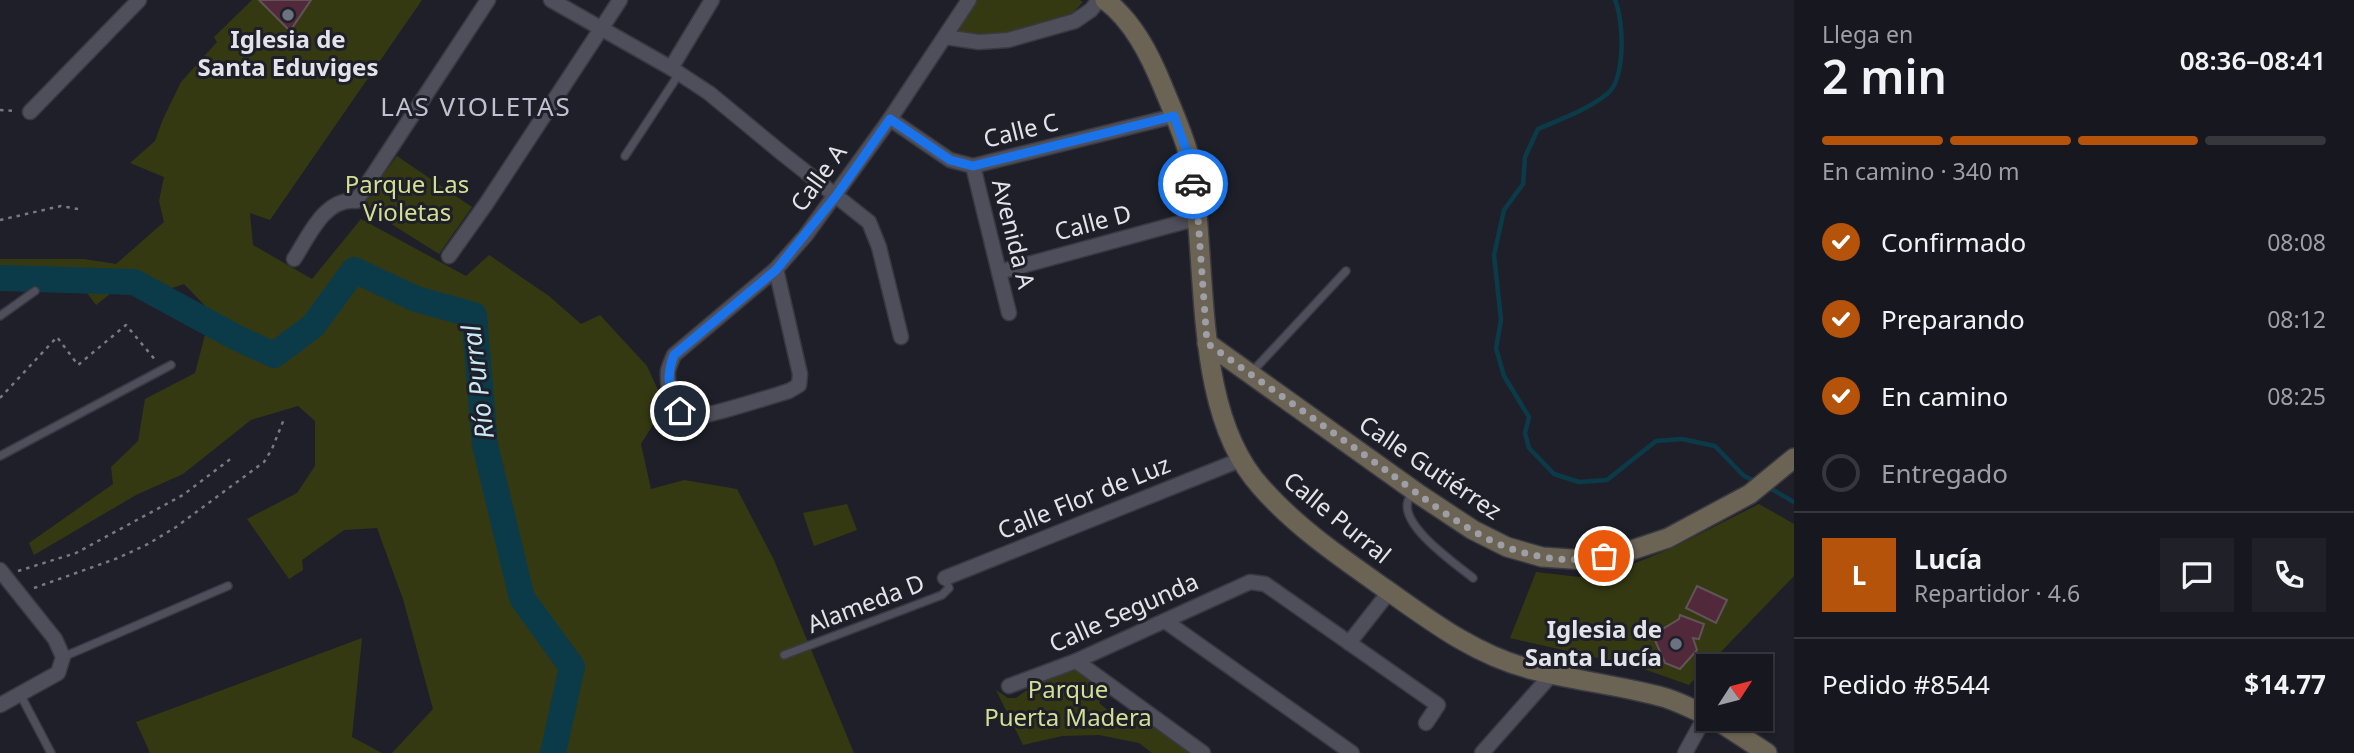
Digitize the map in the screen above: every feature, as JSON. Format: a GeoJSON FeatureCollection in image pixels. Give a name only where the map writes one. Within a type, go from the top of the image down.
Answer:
{"type":"FeatureCollection","features":[{"type":"Feature","properties":{"kind":"street"},"geometry":{"type":"LineString","coordinates":[[30,113],[139,0]]}},
{"type":"Feature","properties":{"kind":"street"},"geometry":{"type":"LineString","coordinates":[[294,259],[324,213],[340,202],[356,201],[488,0]]}},
{"type":"Feature","properties":{"kind":"street"},"geometry":{"type":"LineString","coordinates":[[551,0],[675,70],[709,93],[869,222],[901,337]]}},
{"type":"Feature","properties":{"kind":"street"},"geometry":{"type":"LineString","coordinates":[[449,256],[603,30],[620,0]]}},
{"type":"Feature","properties":{"kind":"street"},"geometry":{"type":"LineString","coordinates":[[675,70],[712,0]]}},
{"type":"Feature","properties":{"kind":"street","name":"Calle A"},"geometry":{"type":"LineString","coordinates":[[776,270],[800,374],[799,385],[789,391],[689,417],[680,411],[671,398],[668,370],[674,355],[776,270],[836,196],[969,0]]}},
{"type":"Feature","properties":{"kind":"street"},"geometry":{"type":"LineString","coordinates":[[945,37],[979,42],[1008,40],[1074,21],[1091,10],[1099,0]]}},
{"type":"Feature","properties":{"kind":"street","name":"Calle Purral"},"geometry":{"type":"LineString","coordinates":[[1105,0],[1131,26],[1155,66],[1188,155],[1198,218],[1207,343],[1217,396],[1240,460],[1259,486],[1316,540],[1434,623],[1492,657],[1552,674],[1660,696],[1696,711]]}},
{"type":"Feature","properties":{"kind":"street","name":"Calle C"},"geometry":{"type":"LineString","coordinates":[[890,119],[950,160],[973,166],[1174,116]]}},
{"type":"Feature","properties":{"kind":"street","name":"Avenida A"},"geometry":{"type":"LineString","coordinates":[[973,166],[1009,313]]}},
{"type":"Feature","properties":{"kind":"street","name":"Calle D"},"geometry":{"type":"LineString","coordinates":[[999,272],[1198,218]]}},
{"type":"Feature","properties":{"kind":"street","name":"Calle Gutiérrez"},"geometry":{"type":"LineString","coordinates":[[1207,343],[1473,530],[1507,547],[1542,557],[1585,560],[1623,553],[1668,538],[1751,494],[1794,458]]}},
{"type":"Feature","properties":{"kind":"street","name":"Calle Flor de Luz"},"geometry":{"type":"LineString","coordinates":[[945,578],[1240,460]]}},
{"type":"Feature","properties":{"kind":"street"},"geometry":{"type":"LineString","coordinates":[[0,705],[58,673],[63,657],[55,639],[2,572]]}},
{"type":"Feature","properties":{"kind":"street","name":"Calle Segunda"},"geometry":{"type":"LineString","coordinates":[[1009,686],[1076,661],[1250,582],[1265,584],[1349,643]]}},
{"type":"Feature","properties":{"kind":"street"},"geometry":{"type":"LineString","coordinates":[[1390,592],[1349,643],[1438,705],[1426,723]]}},
{"type":"Feature","properties":{"kind":"street"},"geometry":{"type":"LineString","coordinates":[[1165,621],[1352,753]]}},
{"type":"Feature","properties":{"kind":"street"},"geometry":{"type":"LineString","coordinates":[[1076,661],[1203,753]]}},
{"type":"Feature","properties":{"kind":"street"},"geometry":{"type":"LineString","coordinates":[[1482,753],[1552,674]]}},
{"type":"Feature","properties":{"kind":"street"},"geometry":{"type":"LineString","coordinates":[[1685,753],[1699,732]]}},
{"type":"Feature","properties":{"kind":"street","name":"Calle Purral"},"geometry":{"type":"LineString","coordinates":[[1733,732],[1767,753]]}},
{"type":"Feature","properties":{"kind":"lane"},"geometry":{"type":"LineString","coordinates":[[625,156],[675,70]]}},
{"type":"Feature","properties":{"kind":"lane"},"geometry":{"type":"LineString","coordinates":[[1250,374],[1346,271]]}},
{"type":"Feature","properties":{"kind":"lane"},"geometry":{"type":"LineString","coordinates":[[0,316],[35,291]]}},
{"type":"Feature","properties":{"kind":"lane"},"geometry":{"type":"LineString","coordinates":[[0,456],[167,367]]}},
{"type":"Feature","properties":{"kind":"lane"},"geometry":{"type":"LineString","coordinates":[[1414,491],[1407,501],[1408,511],[1419,533],[1473,578]]}},
{"type":"Feature","properties":{"kind":"lane","name":"Alameda D"},"geometry":{"type":"LineString","coordinates":[[784,655],[942,595],[949,588],[945,578]]}},
{"type":"Feature","properties":{"kind":"lane"},"geometry":{"type":"LineString","coordinates":[[63,657],[228,586]]}},
{"type":"Feature","properties":{"kind":"lane"},"geometry":{"type":"LineString","coordinates":[[20,694],[51,753]]}},
{"type":"Feature","properties":{"kind":"path"},"geometry":{"type":"LineString","coordinates":[[0,220],[61,206],[78,209]]}},
{"type":"Feature","properties":{"kind":"path"},"geometry":{"type":"LineString","coordinates":[[0,398],[57,337],[78,365],[126,325],[167,367]]}},
{"type":"Feature","properties":{"kind":"path"},"geometry":{"type":"LineString","coordinates":[[20,594],[118,558],[176,527],[264,462],[284,419]]}},
{"type":"Feature","properties":{"kind":"path"},"geometry":{"type":"LineString","coordinates":[[2,572],[76,553],[183,495],[233,457]]}},
{"type":"Feature","properties":{"kind":"green space"},"geometry":{"type":"Polygon","coordinates":[[[252,0],[259,0],[290,30],[311,0],[422,0],[270,220],[250,213],[253,245],[312,279],[361,219],[466,276],[489,255],[549,296],[581,324],[600,315],[647,366],[665,405],[641,444],[651,489],[684,480],[737,489],[773,558],[854,753],[392,753],[433,709],[403,599],[377,528],[344,530],[302,560],[303,570],[289,579],[247,519],[297,493],[315,466],[315,421],[298,406],[251,420],[183,474],[136,495],[34,555],[29,543],[113,484],[111,467],[138,441],[145,399],[195,373],[211,312],[184,284],[166,290],[124,283],[96,305],[71,271],[0,284],[0,259],[84,259],[116,264],[164,222],[159,201],[164,177],[130,163],[155,141],[181,82],[217,42],[214,37],[252,0]]]}},
{"type":"Feature","properties":{"kind":"green space"},"geometry":{"type":"Polygon","coordinates":[[[977,0],[1083,2],[1070,16],[979,38],[956,31],[977,0]]]}},
{"type":"Feature","properties":{"kind":"green space","name":"Parque Las Violetas"},"geometry":{"type":"Polygon","coordinates":[[[397,156],[472,207],[439,254],[361,205],[397,156]]]}},
{"type":"Feature","properties":{"kind":"green space"},"geometry":{"type":"Polygon","coordinates":[[[847,504],[857,530],[814,546],[803,513],[847,504]]]}},
{"type":"Feature","properties":{"kind":"green space"},"geometry":{"type":"Polygon","coordinates":[[[1759,504],[1794,524],[1794,576],[1719,654],[1696,654],[1696,678],[1689,685],[1638,667],[1510,638],[1536,572],[1579,577],[1611,573],[1672,548],[1759,504]],[[1680,615],[1679,619],[1661,630],[1654,638],[1665,663],[1680,668],[1697,650],[1693,638],[1700,639],[1704,624],[1680,615]]]}},
{"type":"Feature","properties":{"kind":"green space"},"geometry":{"type":"Polygon","coordinates":[[[362,638],[352,737],[382,753],[150,753],[136,722],[362,638]]]}},
{"type":"Feature","properties":{"kind":"green space","name":"Parque Puerta Madera"},"geometry":{"type":"Polygon","coordinates":[[[1072,668],[1107,691],[1099,703],[1120,720],[1129,710],[1190,753],[1152,753],[1139,743],[1099,735],[1062,736],[1023,745],[996,690],[1008,698],[1016,698],[1038,682],[1072,668]]]}},
{"type":"Feature","properties":{"kind":"building","name":"Iglesia de Santa Eduviges"},"geometry":{"type":"Polygon","coordinates":[[[259,0],[311,0],[290,31],[259,0]]]}},
{"type":"Feature","properties":{"kind":"building"},"geometry":{"type":"Polygon","coordinates":[[[1697,586],[1727,600],[1716,623],[1686,608],[1697,586]]]}},
{"type":"Feature","properties":{"kind":"building","name":"Iglesia de Santa Lucía"},"geometry":{"type":"Polygon","coordinates":[[[1680,615],[1704,624],[1699,639],[1693,638],[1697,650],[1680,669],[1665,663],[1654,638],[1661,630],[1679,619],[1680,615]]]}},
{"type":"Feature","properties":{"kind":"waterway"},"geometry":{"type":"LineString","coordinates":[[1615,0],[1622,49],[1618,76],[1613,87],[1591,105],[1538,129],[1525,157],[1523,184],[1504,210],[1494,255],[1501,320],[1496,348],[1504,376],[1529,417],[1525,433],[1529,448],[1554,474],[1579,482],[1607,480],[1656,441],[1682,439],[1715,446],[1744,476],[1757,482]]}},
{"type":"Feature","properties":{"kind":"waterway","name":"Río Purral"},"geometry":{"type":"LineString","coordinates":[[0,278],[134,282],[274,355],[313,326],[354,270],[416,299],[474,315],[485,445],[522,598],[572,667],[553,753]]}},
{"type":"Feature","properties":{"kind":"waterway"},"geometry":{"type":"LineString","coordinates":[[1768,487],[1794,502]]}},
{"type":"Feature","properties":{"kind":"way so far"},"geometry":{"type":"LineString","coordinates":[[1193,184],[1207,343],[1473,530],[1507,547],[1542,557],[1585,560],[1604,556]]}},
{"type":"Feature","properties":{"kind":"place","name":"Iglesia de Santa Eduviges"},"geometry":{"type":"Point","coordinates":[288,15]}},
{"type":"Feature","properties":{"kind":"place","name":"Iglesia de Santa Lucía"},"geometry":{"type":"Point","coordinates":[1676,644]}},
{"type":"Feature","properties":{"kind":"district","name":"LAS VIOLETAS"},"geometry":{"type":"Point","coordinates":[476,107]}},
{"type":"Feature","properties":{"kind":"route"},"geometry":{"type":"LineString","coordinates":[[680,411],[671,398],[668,370],[674,355],[776,270],[836,196],[890,119],[950,160],[973,166],[1174,116],[1188,155],[1193,184]]}}]}
